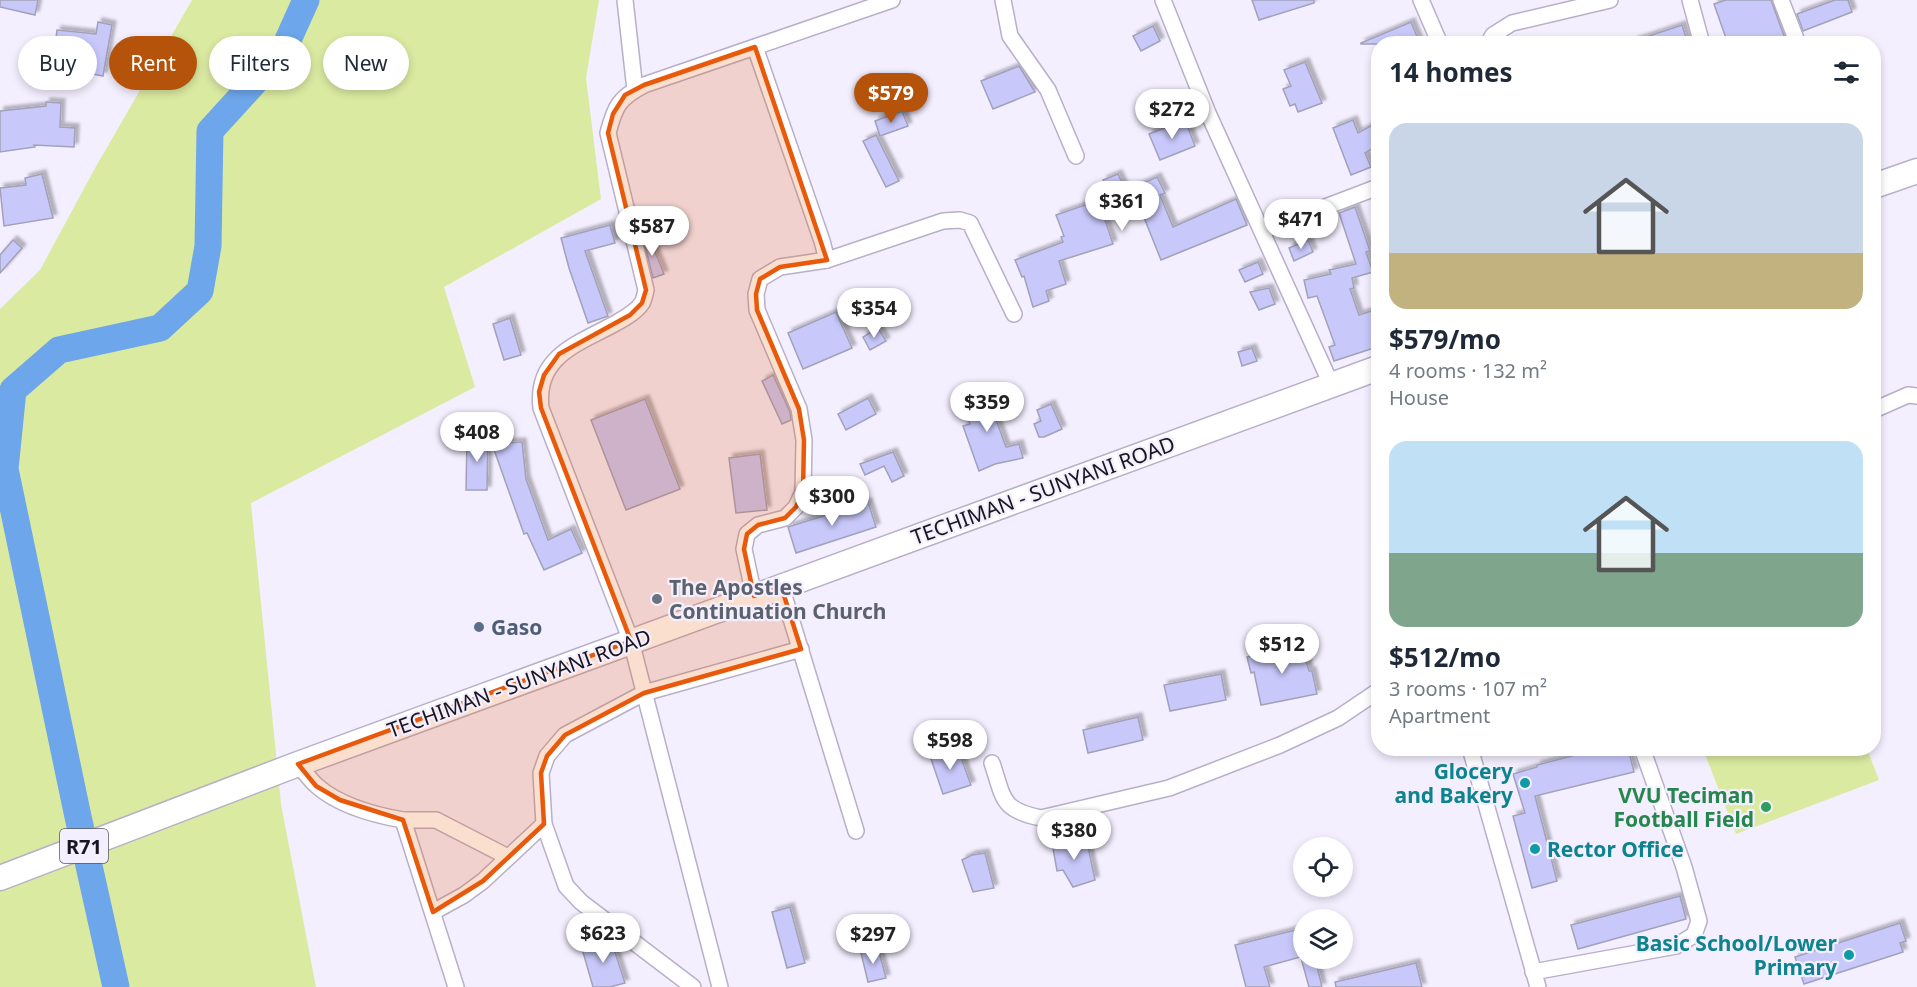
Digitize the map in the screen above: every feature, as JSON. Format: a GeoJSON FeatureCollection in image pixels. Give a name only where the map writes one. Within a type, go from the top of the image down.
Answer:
{"type":"FeatureCollection","features":[{"type":"Feature","properties":{"kind":"main road"},"geometry":{"type":"LineString","coordinates":[[1881,184],[1917,171]]}},
{"type":"Feature","properties":{"kind":"main road","name":"TECHIMAN - SUNYANI ROAD"},"geometry":{"type":"LineString","coordinates":[[0,878],[298,764],[1371,370]]}},
{"type":"Feature","properties":{"kind":"street"},"geometry":{"type":"LineString","coordinates":[[625,0],[635,90]]}},
{"type":"Feature","properties":{"kind":"street"},"geometry":{"type":"LineString","coordinates":[[1003,0],[1010,36],[1048,90],[1077,156]]}},
{"type":"Feature","properties":{"kind":"street"},"geometry":{"type":"LineString","coordinates":[[1163,0],[1209,113],[1331,384]]}},
{"type":"Feature","properties":{"kind":"street"},"geometry":{"type":"LineString","coordinates":[[1421,0],[1437,36]]}},
{"type":"Feature","properties":{"kind":"street"},"geometry":{"type":"LineString","coordinates":[[1431,0],[1432,24]]}},
{"type":"Feature","properties":{"kind":"street"},"geometry":{"type":"LineString","coordinates":[[1492,36],[1512,23],[1610,0]]}},
{"type":"Feature","properties":{"kind":"street"},"geometry":{"type":"LineString","coordinates":[[1690,0],[1700,36]]}},
{"type":"Feature","properties":{"kind":"street"},"geometry":{"type":"LineString","coordinates":[[1781,0],[1795,36]]}},
{"type":"Feature","properties":{"kind":"street"},"geometry":{"type":"LineString","coordinates":[[720,987],[631,641],[541,408],[539,392],[544,375],[559,354],[630,315],[642,303],[646,290],[608,133],[613,114],[625,95],[888,1]]}},
{"type":"Feature","properties":{"kind":"street"},"geometry":{"type":"LineString","coordinates":[[755,47],[827,260]]}},
{"type":"Feature","properties":{"kind":"street"},"geometry":{"type":"LineString","coordinates":[[1262,231],[1371,191]]}},
{"type":"Feature","properties":{"kind":"street"},"geometry":{"type":"LineString","coordinates":[[753,596],[744,549],[747,534],[758,525],[785,518],[796,507],[803,492],[804,440],[799,409],[757,310],[756,294],[760,279],[780,267],[827,260],[943,221],[960,220],[970,224],[1014,314]]}},
{"type":"Feature","properties":{"kind":"street"},"geometry":{"type":"LineString","coordinates":[[1881,407],[1908,395],[1917,396]]}},
{"type":"Feature","properties":{"kind":"street"},"geometry":{"type":"LineString","coordinates":[[782,586],[856,831]]}},
{"type":"Feature","properties":{"kind":"street"},"geometry":{"type":"LineString","coordinates":[[693,987],[581,902],[566,886],[544,824],[541,773],[547,756],[565,735],[644,693],[801,649]]}},
{"type":"Feature","properties":{"kind":"street"},"geometry":{"type":"LineString","coordinates":[[992,763],[1005,803],[1021,814],[1041,818],[1169,788],[1280,745],[1338,718],[1371,696]]}},
{"type":"Feature","properties":{"kind":"street"},"geometry":{"type":"LineString","coordinates":[[1472,756],[1535,980],[1676,946],[1694,935],[1699,921],[1684,867],[1645,756]]}},
{"type":"Feature","properties":{"kind":"street"},"geometry":{"type":"LineString","coordinates":[[298,764],[316,786],[373,815],[403,820],[436,820],[508,857]]}},
{"type":"Feature","properties":{"kind":"street"},"geometry":{"type":"LineString","coordinates":[[403,820],[456,987]]}},
{"type":"Feature","properties":{"kind":"street"},"geometry":{"type":"LineString","coordinates":[[433,912],[464,895],[483,881],[544,824]]}},
{"type":"Feature","properties":{"kind":"highlighted area"},"geometry":{"type":"Polygon","coordinates":[[[755,47],[827,260],[780,267],[760,279],[756,294],[757,310],[799,409],[804,440],[803,492],[796,507],[785,518],[758,525],[747,534],[744,549],[754,596],[781,586],[801,649],[644,693],[565,735],[547,756],[541,773],[544,824],[483,881],[433,912],[403,820],[340,800],[316,786],[298,764],[631,641],[541,408],[539,392],[544,375],[559,354],[630,315],[642,303],[646,290],[608,133],[613,114],[625,95],[644,85],[755,47]]]}},
{"type":"Feature","properties":{"kind":"green space"},"geometry":{"type":"Polygon","coordinates":[[[192,0],[599,0],[586,78],[601,199],[444,287],[475,387],[251,503],[281,804],[316,987],[0,987],[0,309],[40,270],[140,90],[197,90],[197,36],[171,36],[192,0]]]}},
{"type":"Feature","properties":{"kind":"green space","name":"VVU Teciman Football Field"},"geometry":{"type":"Polygon","coordinates":[[[1706,756],[1870,756],[1879,780],[1736,834],[1706,756]]]}},
{"type":"Feature","properties":{"kind":"building"},"geometry":{"type":"Polygon","coordinates":[[[0,0],[38,0],[35,15],[0,7],[0,0]]]}},
{"type":"Feature","properties":{"kind":"building"},"geometry":{"type":"Polygon","coordinates":[[[1252,0],[1314,0],[1314,3],[1259,20],[1252,0]]]}},
{"type":"Feature","properties":{"kind":"building"},"geometry":{"type":"Polygon","coordinates":[[[1726,0],[1771,0],[1784,36],[1725,36],[1714,4],[1726,0]]]}},
{"type":"Feature","properties":{"kind":"building"},"geometry":{"type":"Polygon","coordinates":[[[1835,0],[1848,0],[1852,12],[1803,31],[1797,14],[1835,0]]]}},
{"type":"Feature","properties":{"kind":"building"},"geometry":{"type":"Polygon","coordinates":[[[98,22],[112,25],[103,76],[97,75],[97,36],[56,36],[57,30],[96,34],[98,22]]]}},
{"type":"Feature","properties":{"kind":"building"},"geometry":{"type":"Polygon","coordinates":[[[1411,22],[1417,36],[1378,36],[1411,22]]]}},
{"type":"Feature","properties":{"kind":"building"},"geometry":{"type":"Polygon","coordinates":[[[1682,25],[1685,36],[1649,36],[1682,25]]]}},
{"type":"Feature","properties":{"kind":"building"},"geometry":{"type":"Polygon","coordinates":[[[1153,26],[1160,41],[1141,51],[1133,36],[1153,26]]]}},
{"type":"Feature","properties":{"kind":"building"},"geometry":{"type":"Polygon","coordinates":[[[1371,39],[1371,44],[1361,43],[1371,39]]]}},
{"type":"Feature","properties":{"kind":"building"},"geometry":{"type":"Polygon","coordinates":[[[1305,62],[1322,103],[1298,112],[1295,104],[1290,106],[1283,89],[1291,86],[1284,70],[1305,62]]]}},
{"type":"Feature","properties":{"kind":"building"},"geometry":{"type":"Polygon","coordinates":[[[1019,66],[1035,92],[993,109],[981,81],[1019,66]]]}},
{"type":"Feature","properties":{"kind":"building"},"geometry":{"type":"Polygon","coordinates":[[[46,102],[61,103],[60,127],[75,128],[74,147],[34,145],[35,147],[0,152],[0,111],[46,106],[46,102]]]}},
{"type":"Feature","properties":{"kind":"building"},"geometry":{"type":"Polygon","coordinates":[[[902,111],[908,126],[880,136],[875,121],[902,111]]]}},
{"type":"Feature","properties":{"kind":"building"},"geometry":{"type":"Polygon","coordinates":[[[1185,120],[1195,146],[1160,160],[1149,134],[1185,120]]]}},
{"type":"Feature","properties":{"kind":"building"},"geometry":{"type":"Polygon","coordinates":[[[1353,120],[1358,133],[1371,126],[1371,149],[1365,153],[1371,167],[1351,175],[1333,128],[1353,120]]]}},
{"type":"Feature","properties":{"kind":"building"},"geometry":{"type":"Polygon","coordinates":[[[876,135],[899,181],[886,187],[863,141],[876,135]]]}},
{"type":"Feature","properties":{"kind":"building"},"geometry":{"type":"Polygon","coordinates":[[[42,174],[53,218],[4,226],[0,188],[26,185],[25,178],[42,174]]]}},
{"type":"Feature","properties":{"kind":"building"},"geometry":{"type":"Polygon","coordinates":[[[1118,174],[1126,191],[1157,177],[1165,193],[1160,195],[1173,227],[1236,199],[1247,225],[1161,260],[1139,205],[1105,220],[1113,244],[1059,261],[1066,284],[1046,291],[1049,301],[1033,307],[1024,276],[1022,277],[1015,260],[1063,242],[1061,237],[1064,236],[1056,215],[1111,196],[1103,180],[1118,174]]]}},
{"type":"Feature","properties":{"kind":"building"},"geometry":{"type":"Polygon","coordinates":[[[1355,207],[1370,251],[1366,252],[1371,273],[1352,278],[1354,288],[1350,289],[1359,315],[1371,311],[1371,349],[1334,361],[1329,347],[1335,345],[1317,296],[1308,298],[1304,280],[1331,274],[1329,270],[1356,264],[1339,213],[1355,207]]]}},
{"type":"Feature","properties":{"kind":"building"},"geometry":{"type":"Polygon","coordinates":[[[610,225],[615,243],[585,251],[608,316],[588,323],[561,238],[610,225]]]}},
{"type":"Feature","properties":{"kind":"building"},"geometry":{"type":"Polygon","coordinates":[[[647,232],[664,274],[653,278],[642,233],[647,232]]]}},
{"type":"Feature","properties":{"kind":"building"},"geometry":{"type":"Polygon","coordinates":[[[13,240],[22,248],[0,273],[0,255],[13,240]]]}},
{"type":"Feature","properties":{"kind":"building"},"geometry":{"type":"Polygon","coordinates":[[[1308,240],[1313,252],[1294,261],[1289,248],[1308,240]]]}},
{"type":"Feature","properties":{"kind":"building"},"geometry":{"type":"Polygon","coordinates":[[[1258,262],[1263,274],[1245,282],[1239,270],[1258,262]]]}},
{"type":"Feature","properties":{"kind":"building"},"geometry":{"type":"Polygon","coordinates":[[[1269,288],[1275,304],[1259,310],[1250,292],[1269,288]]]}},
{"type":"Feature","properties":{"kind":"building"},"geometry":{"type":"Polygon","coordinates":[[[836,312],[852,348],[803,369],[788,333],[836,312]]]}},
{"type":"Feature","properties":{"kind":"building"},"geometry":{"type":"Polygon","coordinates":[[[510,318],[521,355],[504,360],[493,324],[510,318]]]}},
{"type":"Feature","properties":{"kind":"building"},"geometry":{"type":"Polygon","coordinates":[[[878,328],[886,341],[870,350],[863,337],[878,328]]]}},
{"type":"Feature","properties":{"kind":"building"},"geometry":{"type":"Polygon","coordinates":[[[1252,348],[1257,361],[1242,366],[1238,352],[1252,348]]]}},
{"type":"Feature","properties":{"kind":"building"},"geometry":{"type":"Polygon","coordinates":[[[773,375],[790,412],[791,420],[782,424],[762,381],[773,375]]]}},
{"type":"Feature","properties":{"kind":"building"},"geometry":{"type":"Polygon","coordinates":[[[992,391],[996,404],[991,406],[1006,447],[1019,444],[1023,458],[995,464],[979,471],[963,426],[970,424],[962,401],[992,391]]]}},
{"type":"Feature","properties":{"kind":"building"},"geometry":{"type":"Polygon","coordinates":[[[868,398],[876,414],[846,430],[838,414],[868,398]]]}},
{"type":"Feature","properties":{"kind":"building"},"geometry":{"type":"Polygon","coordinates":[[[645,399],[680,489],[626,510],[591,420],[645,399]]]}},
{"type":"Feature","properties":{"kind":"building"},"geometry":{"type":"Polygon","coordinates":[[[1051,404],[1062,429],[1039,437],[1034,424],[1041,421],[1037,410],[1051,404]]]}},
{"type":"Feature","properties":{"kind":"building"},"geometry":{"type":"Polygon","coordinates":[[[467,436],[488,437],[487,490],[466,490],[467,436]]]}},
{"type":"Feature","properties":{"kind":"building"},"geometry":{"type":"Polygon","coordinates":[[[522,442],[526,479],[548,540],[571,529],[582,553],[544,570],[527,533],[524,534],[492,444],[522,442]]]}},
{"type":"Feature","properties":{"kind":"building"},"geometry":{"type":"Polygon","coordinates":[[[893,452],[904,476],[892,482],[884,466],[865,475],[860,464],[893,452]]]}},
{"type":"Feature","properties":{"kind":"building"},"geometry":{"type":"Polygon","coordinates":[[[760,454],[767,510],[736,513],[729,458],[760,454]]]}},
{"type":"Feature","properties":{"kind":"building"},"geometry":{"type":"Polygon","coordinates":[[[868,502],[876,527],[796,553],[788,527],[868,502]]]}},
{"type":"Feature","properties":{"kind":"building"},"geometry":{"type":"Polygon","coordinates":[[[1301,643],[1309,671],[1312,671],[1317,694],[1261,705],[1254,672],[1251,673],[1247,657],[1301,643]]]}},
{"type":"Feature","properties":{"kind":"building"},"geometry":{"type":"Polygon","coordinates":[[[1221,674],[1226,700],[1170,711],[1164,685],[1221,674]]]}},
{"type":"Feature","properties":{"kind":"building"},"geometry":{"type":"Polygon","coordinates":[[[1138,717],[1143,740],[1088,753],[1083,730],[1138,717]]]}},
{"type":"Feature","properties":{"kind":"building"},"geometry":{"type":"Polygon","coordinates":[[[957,747],[971,785],[943,794],[930,756],[957,747]]]}},
{"type":"Feature","properties":{"kind":"building"},"geometry":{"type":"Polygon","coordinates":[[[1572,756],[1630,756],[1634,772],[1535,796],[1557,881],[1532,888],[1513,816],[1525,813],[1513,774],[1537,767],[1537,765],[1572,756]]]}},
{"type":"Feature","properties":{"kind":"building"},"geometry":{"type":"Polygon","coordinates":[[[1086,837],[1095,880],[1073,887],[1063,870],[1057,871],[1052,843],[1086,837]]]}},
{"type":"Feature","properties":{"kind":"building"},"geometry":{"type":"Polygon","coordinates":[[[985,853],[994,888],[973,892],[962,860],[972,855],[985,853]]]}},
{"type":"Feature","properties":{"kind":"building"},"geometry":{"type":"Polygon","coordinates":[[[1680,896],[1686,919],[1578,949],[1571,925],[1680,896]]]}},
{"type":"Feature","properties":{"kind":"building"},"geometry":{"type":"Polygon","coordinates":[[[790,907],[805,963],[787,968],[772,912],[790,907]]]}},
{"type":"Feature","properties":{"kind":"building","name":"Basic School/Lower Primary"},"geometry":{"type":"Polygon","coordinates":[[[1900,923],[1906,941],[1900,943],[1903,952],[1804,984],[1795,957],[1900,923]]]}},
{"type":"Feature","properties":{"kind":"building"},"geometry":{"type":"Polygon","coordinates":[[[1293,931],[1293,959],[1264,967],[1270,987],[1246,987],[1235,945],[1293,931]]]}},
{"type":"Feature","properties":{"kind":"building"},"geometry":{"type":"Polygon","coordinates":[[[610,937],[625,983],[610,987],[593,987],[581,945],[610,937]]]}},
{"type":"Feature","properties":{"kind":"building"},"geometry":{"type":"Polygon","coordinates":[[[878,948],[886,978],[868,982],[861,953],[878,948]]]}},
{"type":"Feature","properties":{"kind":"building"},"geometry":{"type":"Polygon","coordinates":[[[1416,963],[1422,987],[1336,987],[1335,982],[1416,963]]]}},
{"type":"Feature","properties":{"kind":"building"},"geometry":{"type":"Polygon","coordinates":[[[1304,969],[1318,969],[1322,987],[1309,987],[1304,969]]]}},
{"type":"Feature","properties":{"kind":"waterway"},"geometry":{"type":"LineString","coordinates":[[116,987],[5,469],[13,390],[59,350],[160,328],[200,291],[208,246],[210,131],[283,51],[306,0]]}},
{"type":"Feature","properties":{"kind":"place","name":"The Apostles Continuation Church"},"geometry":{"type":"Point","coordinates":[657,599]}},
{"type":"Feature","properties":{"kind":"place","name":"Gaso"},"geometry":{"type":"Point","coordinates":[479,627]}},
{"type":"Feature","properties":{"kind":"place","name":"Glocery and Bakery"},"geometry":{"type":"Point","coordinates":[1525,783]}},
{"type":"Feature","properties":{"kind":"place","name":"VVU Teciman Football Field"},"geometry":{"type":"Point","coordinates":[1766,807]}},
{"type":"Feature","properties":{"kind":"place","name":"Rector Office"},"geometry":{"type":"Point","coordinates":[1535,849]}},
{"type":"Feature","properties":{"kind":"place","name":"Basic School/Lower Primary"},"geometry":{"type":"Point","coordinates":[1849,955]}}]}
